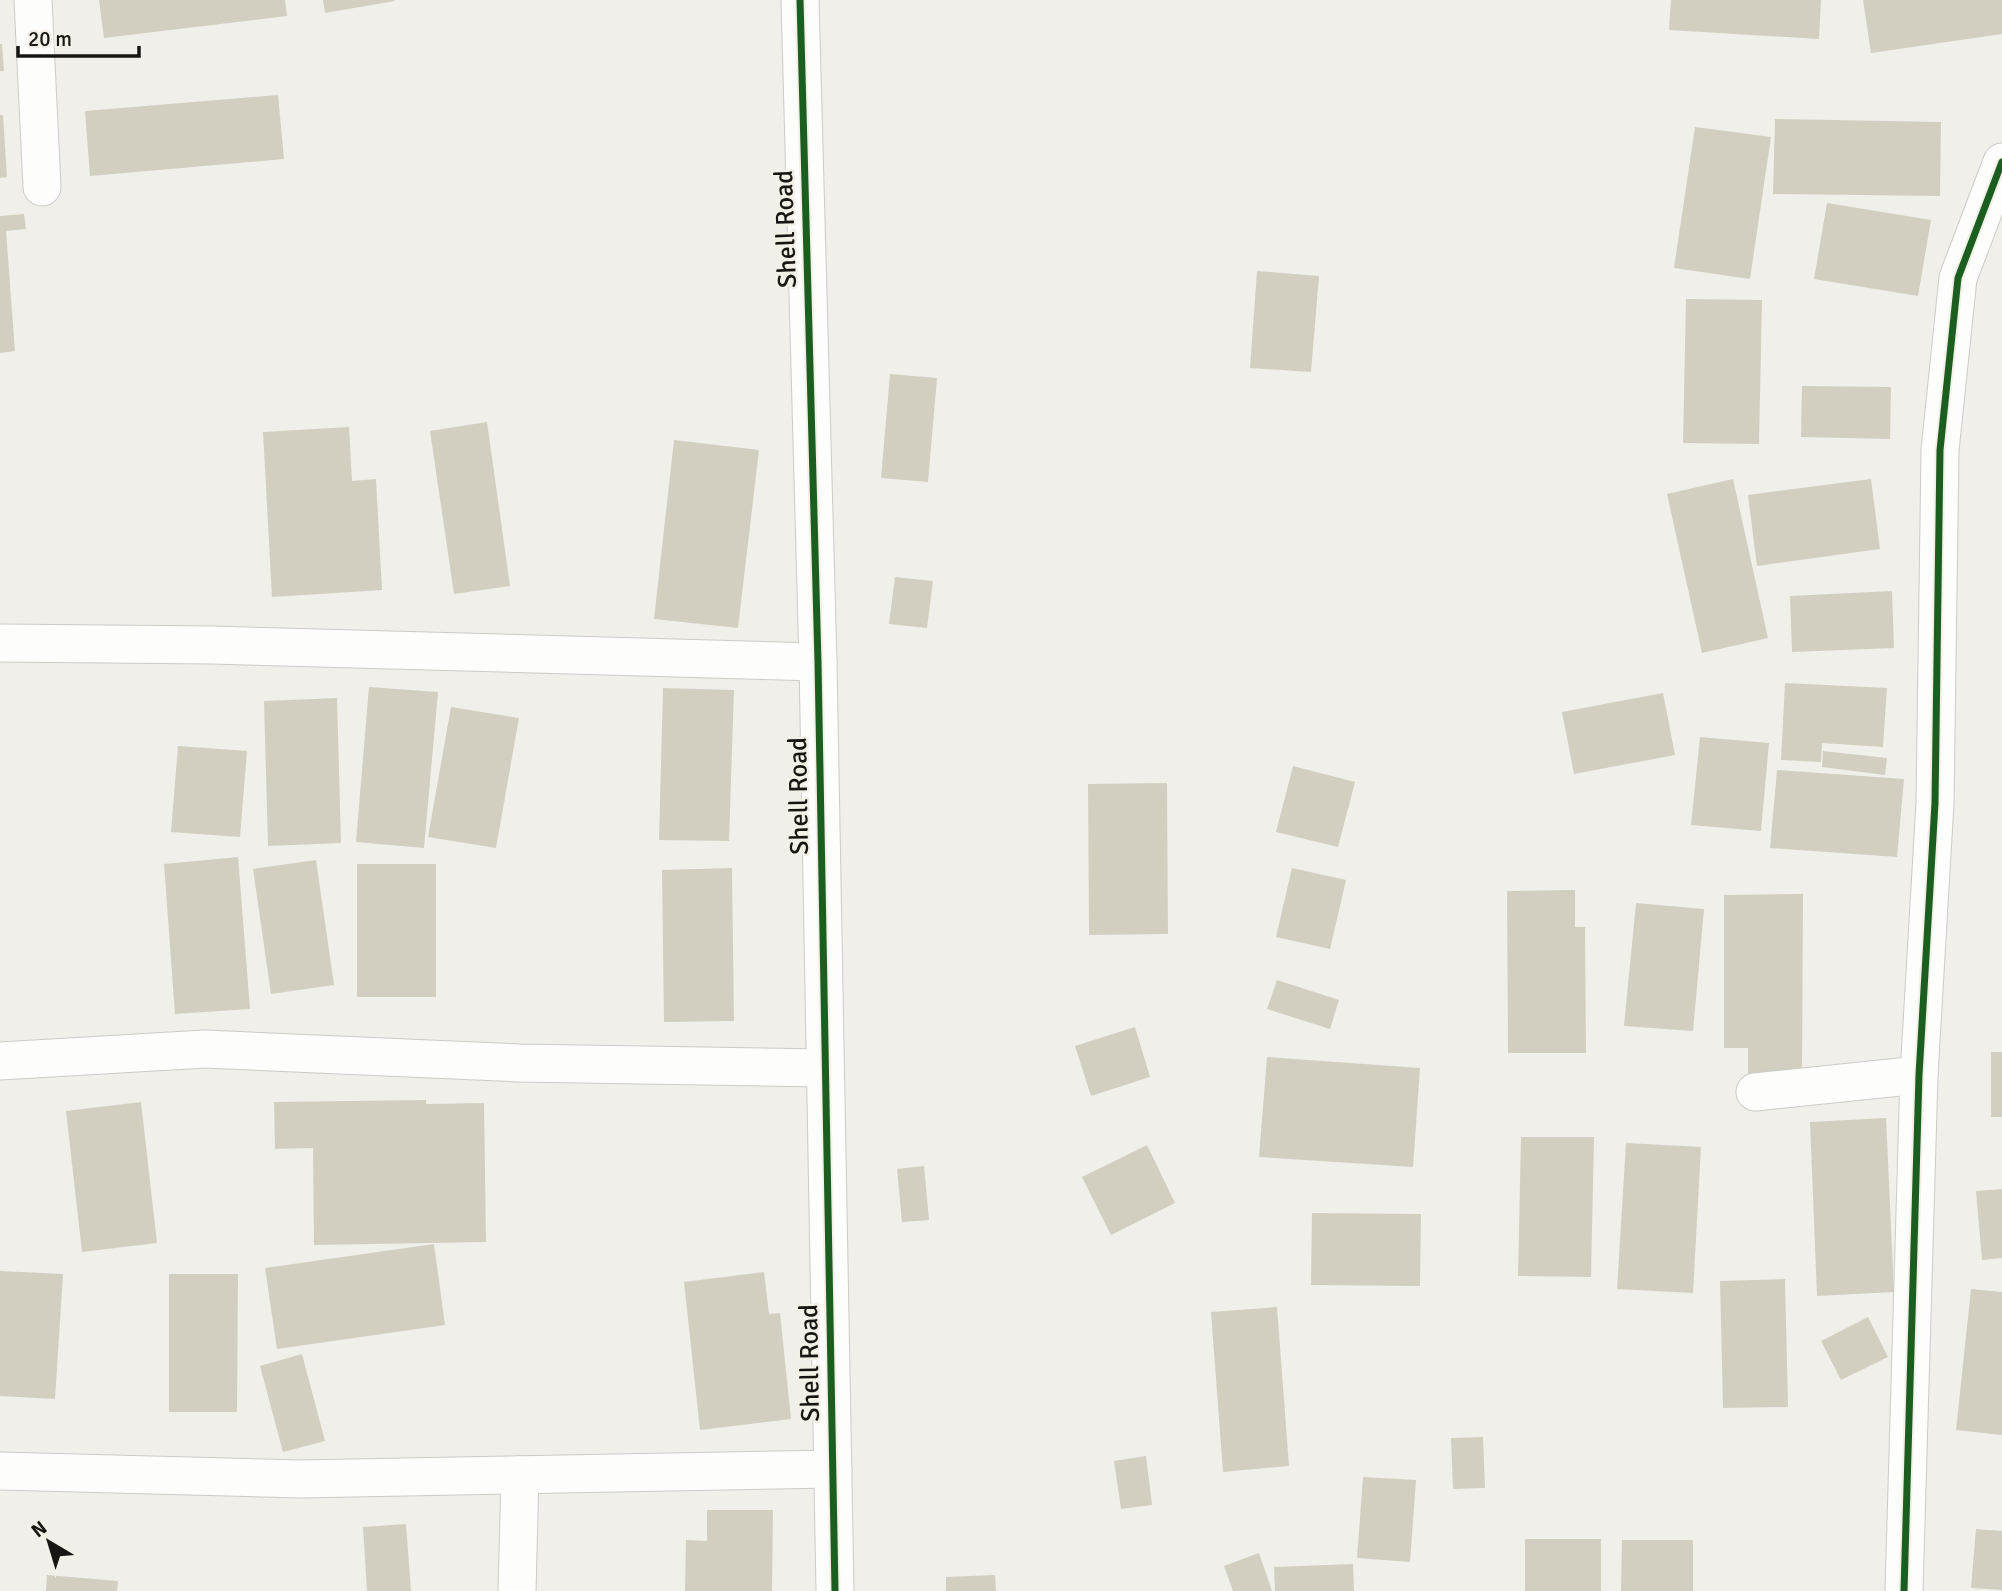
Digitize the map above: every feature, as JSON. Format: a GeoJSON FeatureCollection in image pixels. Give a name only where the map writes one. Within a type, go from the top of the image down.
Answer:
{"type":"FeatureCollection","features":[{"type":"Feature","properties":{"kind":"street"},"geometry":{"type":"LineString","coordinates":[[33,0],[42,187]]}},
{"type":"Feature","properties":{"kind":"street","name":"Shell Road"},"geometry":{"type":"LineString","coordinates":[[800,0],[818,662],[835,1591]]}},
{"type":"Feature","properties":{"kind":"street"},"geometry":{"type":"LineString","coordinates":[[1904,1591],[1919,1074],[1935,803],[1940,450],[1958,278],[2002,162]]}},
{"type":"Feature","properties":{"kind":"street"},"geometry":{"type":"LineString","coordinates":[[0,643],[212,645],[818,662]]}},
{"type":"Feature","properties":{"kind":"street"},"geometry":{"type":"LineString","coordinates":[[0,1061],[205,1049],[519,1063],[825,1068]]}},
{"type":"Feature","properties":{"kind":"street"},"geometry":{"type":"LineString","coordinates":[[1755,1092],[1919,1074]]}},
{"type":"Feature","properties":{"kind":"street"},"geometry":{"type":"LineString","coordinates":[[0,1471],[300,1479],[833,1469]]}},
{"type":"Feature","properties":{"kind":"street"},"geometry":{"type":"LineString","coordinates":[[517,1591],[520,1475]]}},
{"type":"Feature","properties":{"kind":"building"},"geometry":{"type":"Polygon","coordinates":[[[99,0],[285,0],[287,16],[104,38],[99,0]]]}},
{"type":"Feature","properties":{"kind":"building"},"geometry":{"type":"Polygon","coordinates":[[[323,0],[394,0],[395,1],[325,13],[323,0]]]}},
{"type":"Feature","properties":{"kind":"building"},"geometry":{"type":"Polygon","coordinates":[[[1671,0],[1821,0],[1819,39],[1669,30],[1671,0]]]}},
{"type":"Feature","properties":{"kind":"building"},"geometry":{"type":"Polygon","coordinates":[[[1863,0],[2002,0],[2002,34],[1871,53],[1863,0]]]}},
{"type":"Feature","properties":{"kind":"building"},"geometry":{"type":"Polygon","coordinates":[[[2,44],[4,71],[0,71],[2,44]]]}},
{"type":"Feature","properties":{"kind":"building"},"geometry":{"type":"Polygon","coordinates":[[[278,95],[284,159],[90,176],[85,111],[278,95]]]}},
{"type":"Feature","properties":{"kind":"building"},"geometry":{"type":"Polygon","coordinates":[[[0,115],[3,115],[7,177],[0,178],[0,115]]]}},
{"type":"Feature","properties":{"kind":"building"},"geometry":{"type":"Polygon","coordinates":[[[1775,119],[1941,122],[1940,196],[1773,194],[1775,119]]]}},
{"type":"Feature","properties":{"kind":"building"},"geometry":{"type":"Polygon","coordinates":[[[1695,127],[1771,137],[1750,279],[1674,268],[1695,127]]]}},
{"type":"Feature","properties":{"kind":"building"},"geometry":{"type":"Polygon","coordinates":[[[1827,203],[1931,220],[1918,296],[1814,279],[1827,203]]]}},
{"type":"Feature","properties":{"kind":"building"},"geometry":{"type":"Polygon","coordinates":[[[24,214],[26,229],[6,231],[15,351],[0,353],[0,216],[24,214]]]}},
{"type":"Feature","properties":{"kind":"building"},"geometry":{"type":"Polygon","coordinates":[[[1257,271],[1319,276],[1311,372],[1250,368],[1257,271]]]}},
{"type":"Feature","properties":{"kind":"building"},"geometry":{"type":"Polygon","coordinates":[[[1686,299],[1762,300],[1759,444],[1683,443],[1686,299]]]}},
{"type":"Feature","properties":{"kind":"building"},"geometry":{"type":"Polygon","coordinates":[[[890,374],[937,378],[928,482],[881,478],[890,374]]]}},
{"type":"Feature","properties":{"kind":"building"},"geometry":{"type":"Polygon","coordinates":[[[1802,386],[1891,387],[1890,439],[1801,437],[1802,386]]]}},
{"type":"Feature","properties":{"kind":"building"},"geometry":{"type":"Polygon","coordinates":[[[487,422],[510,586],[454,594],[430,431],[487,422]]]}},
{"type":"Feature","properties":{"kind":"building"},"geometry":{"type":"Polygon","coordinates":[[[349,427],[352,481],[376,479],[382,590],[272,597],[263,432],[349,427]]]}},
{"type":"Feature","properties":{"kind":"building"},"geometry":{"type":"Polygon","coordinates":[[[674,440],[759,450],[738,628],[654,619],[674,440]]]}},
{"type":"Feature","properties":{"kind":"building"},"geometry":{"type":"Polygon","coordinates":[[[1733,479],[1768,638],[1702,653],[1667,494],[1733,479]]]}},
{"type":"Feature","properties":{"kind":"building"},"geometry":{"type":"Polygon","coordinates":[[[1871,479],[1880,549],[1757,566],[1748,495],[1871,479]]]}},
{"type":"Feature","properties":{"kind":"building"},"geometry":{"type":"Polygon","coordinates":[[[895,577],[933,581],[927,628],[889,624],[895,577]]]}},
{"type":"Feature","properties":{"kind":"building"},"geometry":{"type":"Polygon","coordinates":[[[1892,591],[1894,648],[1792,652],[1790,596],[1892,591]]]}},
{"type":"Feature","properties":{"kind":"building"},"geometry":{"type":"Polygon","coordinates":[[[1785,683],[1887,688],[1883,747],[1822,743],[1821,762],[1781,760],[1785,683]]]}},
{"type":"Feature","properties":{"kind":"building"},"geometry":{"type":"Polygon","coordinates":[[[369,687],[438,692],[424,848],[356,842],[369,687]]]}},
{"type":"Feature","properties":{"kind":"building"},"geometry":{"type":"Polygon","coordinates":[[[663,688],[734,690],[729,841],[659,840],[663,688]]]}},
{"type":"Feature","properties":{"kind":"building"},"geometry":{"type":"Polygon","coordinates":[[[1663,693],[1675,755],[1574,774],[1562,712],[1663,693]]]}},
{"type":"Feature","properties":{"kind":"building"},"geometry":{"type":"Polygon","coordinates":[[[337,698],[341,843],[268,846],[264,701],[337,698]]]}},
{"type":"Feature","properties":{"kind":"building"},"geometry":{"type":"Polygon","coordinates":[[[451,707],[519,718],[496,848],[428,837],[451,707]]]}},
{"type":"Feature","properties":{"kind":"building"},"geometry":{"type":"Polygon","coordinates":[[[1700,737],[1769,743],[1761,831],[1691,825],[1700,737]]]}},
{"type":"Feature","properties":{"kind":"building"},"geometry":{"type":"Polygon","coordinates":[[[178,746],[247,751],[240,837],[171,832],[178,746]]]}},
{"type":"Feature","properties":{"kind":"building"},"geometry":{"type":"Polygon","coordinates":[[[1823,751],[1887,758],[1885,775],[1822,767],[1823,751]]]}},
{"type":"Feature","properties":{"kind":"building"},"geometry":{"type":"Polygon","coordinates":[[[1293,766],[1355,782],[1338,847],[1276,832],[1293,766]]]}},
{"type":"Feature","properties":{"kind":"building"},"geometry":{"type":"Polygon","coordinates":[[[1777,770],[1904,779],[1897,857],[1770,848],[1777,770]]]}},
{"type":"Feature","properties":{"kind":"building"},"geometry":{"type":"Polygon","coordinates":[[[1167,783],[1168,934],[1089,935],[1088,784],[1167,783]]]}},
{"type":"Feature","properties":{"kind":"building"},"geometry":{"type":"Polygon","coordinates":[[[238,857],[250,1009],[175,1014],[164,864],[238,857]]]}},
{"type":"Feature","properties":{"kind":"building"},"geometry":{"type":"Polygon","coordinates":[[[316,860],[334,985],[271,994],[253,869],[316,860]]]}},
{"type":"Feature","properties":{"kind":"building"},"geometry":{"type":"Polygon","coordinates":[[[357,864],[436,864],[436,997],[357,997],[357,864]]]}},
{"type":"Feature","properties":{"kind":"building"},"geometry":{"type":"Polygon","coordinates":[[[732,868],[734,1021],[664,1022],[662,870],[732,868]]]}},
{"type":"Feature","properties":{"kind":"building"},"geometry":{"type":"Polygon","coordinates":[[[1292,868],[1346,880],[1330,949],[1276,937],[1292,868]]]}},
{"type":"Feature","properties":{"kind":"building"},"geometry":{"type":"Polygon","coordinates":[[[1575,890],[1575,927],[1585,927],[1586,1053],[1508,1053],[1507,891],[1575,890]]]}},
{"type":"Feature","properties":{"kind":"building"},"geometry":{"type":"Polygon","coordinates":[[[1803,894],[1802,1073],[1748,1073],[1748,1048],[1724,1048],[1724,895],[1803,894]]]}},
{"type":"Feature","properties":{"kind":"building"},"geometry":{"type":"Polygon","coordinates":[[[1636,903],[1704,909],[1693,1031],[1624,1026],[1636,903]]]}},
{"type":"Feature","properties":{"kind":"building"},"geometry":{"type":"Polygon","coordinates":[[[1277,980],[1339,1000],[1330,1029],[1267,1009],[1277,980]]]}},
{"type":"Feature","properties":{"kind":"building"},"geometry":{"type":"Polygon","coordinates":[[[1135,1027],[1150,1077],[1091,1096],[1075,1046],[1135,1027]]]}},
{"type":"Feature","properties":{"kind":"building"},"geometry":{"type":"Polygon","coordinates":[[[1991,1052],[2002,1052],[2002,1117],[1991,1117],[1991,1052]]]}},
{"type":"Feature","properties":{"kind":"building"},"geometry":{"type":"Polygon","coordinates":[[[1267,1057],[1420,1068],[1413,1167],[1259,1157],[1267,1057]]]}},
{"type":"Feature","properties":{"kind":"building"},"geometry":{"type":"Polygon","coordinates":[[[426,1100],[426,1104],[484,1103],[486,1242],[314,1245],[313,1148],[275,1149],[274,1102],[426,1100]]]}},
{"type":"Feature","properties":{"kind":"building"},"geometry":{"type":"Polygon","coordinates":[[[141,1102],[157,1243],[82,1252],[66,1111],[141,1102]]]}},
{"type":"Feature","properties":{"kind":"building"},"geometry":{"type":"Polygon","coordinates":[[[1886,1118],[1894,1292],[1817,1296],[1810,1122],[1886,1118]]]}},
{"type":"Feature","properties":{"kind":"building"},"geometry":{"type":"Polygon","coordinates":[[[1521,1137],[1594,1137],[1591,1277],[1518,1276],[1521,1137]]]}},
{"type":"Feature","properties":{"kind":"building"},"geometry":{"type":"Polygon","coordinates":[[[1626,1143],[1701,1147],[1693,1293],[1617,1289],[1626,1143]]]}},
{"type":"Feature","properties":{"kind":"building"},"geometry":{"type":"Polygon","coordinates":[[[1147,1145],[1175,1203],[1111,1235],[1082,1177],[1147,1145]]]}},
{"type":"Feature","properties":{"kind":"building"},"geometry":{"type":"Polygon","coordinates":[[[924,1166],[929,1220],[902,1222],[897,1169],[924,1166]]]}},
{"type":"Feature","properties":{"kind":"building"},"geometry":{"type":"Polygon","coordinates":[[[2002,1189],[2002,1258],[1982,1260],[1976,1191],[2002,1189]]]}},
{"type":"Feature","properties":{"kind":"building"},"geometry":{"type":"Polygon","coordinates":[[[1312,1213],[1421,1214],[1420,1286],[1311,1285],[1312,1213]]]}},
{"type":"Feature","properties":{"kind":"building"},"geometry":{"type":"Polygon","coordinates":[[[434,1244],[445,1325],[277,1349],[265,1268],[434,1244]]]}},
{"type":"Feature","properties":{"kind":"building"},"geometry":{"type":"Polygon","coordinates":[[[0,1271],[63,1274],[55,1399],[0,1396],[0,1271]]]}},
{"type":"Feature","properties":{"kind":"building"},"geometry":{"type":"Polygon","coordinates":[[[764,1272],[769,1314],[780,1313],[791,1419],[700,1430],[684,1282],[764,1272]]]}},
{"type":"Feature","properties":{"kind":"building"},"geometry":{"type":"Polygon","coordinates":[[[169,1274],[238,1274],[237,1412],[169,1412],[169,1274]]]}},
{"type":"Feature","properties":{"kind":"building"},"geometry":{"type":"Polygon","coordinates":[[[1785,1279],[1788,1407],[1723,1408],[1720,1281],[1785,1279]]]}},
{"type":"Feature","properties":{"kind":"building"},"geometry":{"type":"Polygon","coordinates":[[[1971,1289],[2002,1292],[2002,1435],[1956,1430],[1971,1289]]]}},
{"type":"Feature","properties":{"kind":"building"},"geometry":{"type":"Polygon","coordinates":[[[1277,1307],[1289,1466],[1223,1472],[1211,1312],[1277,1307]]]}},
{"type":"Feature","properties":{"kind":"building"},"geometry":{"type":"Polygon","coordinates":[[[1868,1317],[1888,1357],[1841,1380],[1821,1341],[1868,1317]]]}},
{"type":"Feature","properties":{"kind":"building"},"geometry":{"type":"Polygon","coordinates":[[[302,1354],[325,1441],[283,1452],[260,1366],[302,1354]]]}},
{"type":"Feature","properties":{"kind":"building"},"geometry":{"type":"Polygon","coordinates":[[[1483,1437],[1485,1488],[1453,1489],[1451,1438],[1483,1437]]]}},
{"type":"Feature","properties":{"kind":"building"},"geometry":{"type":"Polygon","coordinates":[[[1146,1456],[1152,1505],[1121,1509],[1114,1461],[1146,1456]]]}},
{"type":"Feature","properties":{"kind":"building"},"geometry":{"type":"Polygon","coordinates":[[[1363,1477],[1416,1480],[1410,1562],[1357,1558],[1363,1477]]]}},
{"type":"Feature","properties":{"kind":"building"},"geometry":{"type":"Polygon","coordinates":[[[707,1510],[773,1510],[772,1591],[685,1591],[686,1540],[707,1541],[707,1510]]]}},
{"type":"Feature","properties":{"kind":"building"},"geometry":{"type":"Polygon","coordinates":[[[406,1524],[411,1591],[367,1591],[363,1527],[406,1524]]]}},
{"type":"Feature","properties":{"kind":"building"},"geometry":{"type":"Polygon","coordinates":[[[1976,1529],[2002,1531],[2002,1590],[1971,1588],[1976,1529]]]}},
{"type":"Feature","properties":{"kind":"building"},"geometry":{"type":"Polygon","coordinates":[[[1525,1539],[1601,1539],[1601,1591],[1525,1591],[1525,1539]]]}},
{"type":"Feature","properties":{"kind":"building"},"geometry":{"type":"Polygon","coordinates":[[[1622,1540],[1693,1540],[1693,1591],[1621,1591],[1622,1540]]]}},
{"type":"Feature","properties":{"kind":"building"},"geometry":{"type":"Polygon","coordinates":[[[1259,1553],[1272,1591],[1233,1591],[1224,1566],[1259,1553]]]}},
{"type":"Feature","properties":{"kind":"building"},"geometry":{"type":"Polygon","coordinates":[[[1353,1564],[1354,1591],[1275,1591],[1274,1567],[1353,1564]]]}},
{"type":"Feature","properties":{"kind":"building"},"geometry":{"type":"Polygon","coordinates":[[[47,1575],[118,1581],[117,1591],[46,1591],[47,1575]]]}},
{"type":"Feature","properties":{"kind":"building"},"geometry":{"type":"Polygon","coordinates":[[[995,1575],[996,1591],[946,1591],[946,1577],[995,1575]]]}},
{"type":"Feature","properties":{"kind":"cycle path"},"geometry":{"type":"LineString","coordinates":[[800,0],[818,662],[835,1591]]}},
{"type":"Feature","properties":{"kind":"cycle path"},"geometry":{"type":"LineString","coordinates":[[1904,1591],[1919,1075],[1935,803],[1940,450],[1958,278],[2002,162]]}}]}
